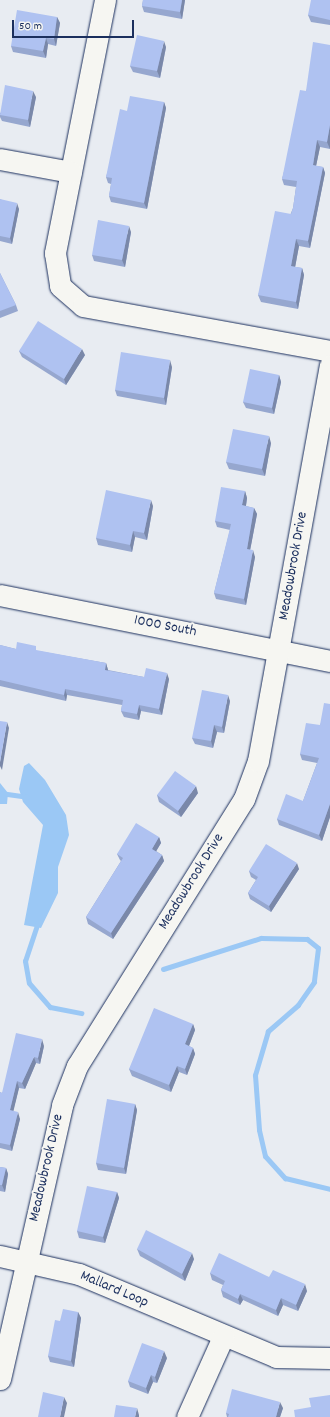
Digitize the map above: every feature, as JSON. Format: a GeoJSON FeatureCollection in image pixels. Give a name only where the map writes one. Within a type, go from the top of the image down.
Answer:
{"type":"FeatureCollection","features":[{"type":"Feature","properties":{"kind":"street"},"geometry":{"type":"LineString","coordinates":[[105,0],[55,253],[60,286],[83,306],[330,351]]}},
{"type":"Feature","properties":{"kind":"street"},"geometry":{"type":"LineString","coordinates":[[0,159],[71,172]]}},
{"type":"Feature","properties":{"kind":"street","name":"Meadowbrook Drive"},"geometry":{"type":"LineString","coordinates":[[0,1380],[62,1104],[77,1066],[244,799],[258,761],[280,650],[330,365]]}},
{"type":"Feature","properties":{"kind":"street","name":"1000 South"},"geometry":{"type":"LineString","coordinates":[[0,595],[330,661]]}},
{"type":"Feature","properties":{"kind":"street","name":"Mallard Loop"},"geometry":{"type":"LineString","coordinates":[[0,1256],[78,1274],[223,1338],[276,1357],[330,1358]]}},
{"type":"Feature","properties":{"kind":"street"},"geometry":{"type":"LineString","coordinates":[[187,1417],[223,1338]]}},
{"type":"Feature","properties":{"kind":"water"},"geometry":{"type":"Polygon","coordinates":[[[29,763],[45,780],[66,815],[69,835],[58,867],[58,893],[41,928],[24,925],[43,825],[23,802],[19,789],[24,766],[29,763]]]}},
{"type":"Feature","properties":{"kind":"water"},"geometry":{"type":"Polygon","coordinates":[[[0,783],[8,793],[7,804],[0,804],[0,783]]]}},
{"type":"Feature","properties":{"kind":"building"},"geometry":{"type":"Polygon","coordinates":[[[143,0],[182,0],[180,12],[142,6],[143,0]]]}},
{"type":"Feature","properties":{"kind":"building"},"geometry":{"type":"Polygon","coordinates":[[[311,0],[330,0],[330,20],[308,15],[311,0]]]}},
{"type":"Feature","properties":{"kind":"building"},"geometry":{"type":"Polygon","coordinates":[[[17,10],[57,17],[54,39],[46,38],[43,51],[11,46],[17,10]]]}},
{"type":"Feature","properties":{"kind":"building"},"geometry":{"type":"Polygon","coordinates":[[[137,35],[164,41],[157,71],[130,66],[137,35]]]}},
{"type":"Feature","properties":{"kind":"building"},"geometry":{"type":"Polygon","coordinates":[[[313,42],[330,45],[330,125],[327,142],[317,140],[313,165],[323,167],[308,241],[296,239],[291,266],[302,268],[296,302],[258,295],[275,211],[291,214],[293,208],[297,181],[282,179],[300,90],[306,91],[313,42]]]}},
{"type":"Feature","properties":{"kind":"building"},"geometry":{"type":"Polygon","coordinates":[[[5,85],[33,91],[28,120],[0,115],[5,85]]]}},
{"type":"Feature","properties":{"kind":"building"},"geometry":{"type":"Polygon","coordinates":[[[130,96],[164,102],[144,203],[109,196],[112,178],[106,177],[120,109],[127,111],[130,96]]]}},
{"type":"Feature","properties":{"kind":"building"},"geometry":{"type":"Polygon","coordinates":[[[0,199],[17,203],[10,238],[0,236],[0,199]]]}},
{"type":"Feature","properties":{"kind":"building"},"geometry":{"type":"Polygon","coordinates":[[[98,220],[129,226],[122,260],[92,255],[98,220]]]}},
{"type":"Feature","properties":{"kind":"building"},"geometry":{"type":"Polygon","coordinates":[[[0,273],[16,305],[0,311],[0,273]]]}},
{"type":"Feature","properties":{"kind":"building"},"geometry":{"type":"Polygon","coordinates":[[[38,321],[82,349],[64,379],[19,351],[38,321]]]}},
{"type":"Feature","properties":{"kind":"building"},"geometry":{"type":"Polygon","coordinates":[[[121,352],[170,360],[164,398],[115,390],[121,352]]]}},
{"type":"Feature","properties":{"kind":"building"},"geometry":{"type":"Polygon","coordinates":[[[250,369],[279,375],[272,408],[243,402],[250,369]]]}},
{"type":"Feature","properties":{"kind":"building"},"geometry":{"type":"Polygon","coordinates":[[[233,429],[269,436],[262,469],[226,462],[233,429]]]}},
{"type":"Feature","properties":{"kind":"building"},"geometry":{"type":"Polygon","coordinates":[[[221,487],[245,491],[242,505],[254,508],[247,549],[253,550],[244,599],[214,593],[231,524],[215,521],[221,487]]]}},
{"type":"Feature","properties":{"kind":"building"},"geometry":{"type":"Polygon","coordinates":[[[106,490],[151,500],[144,533],[133,531],[130,545],[96,538],[106,490]]]}},
{"type":"Feature","properties":{"kind":"building"},"geometry":{"type":"Polygon","coordinates":[[[17,642],[36,646],[36,650],[106,663],[105,670],[144,677],[146,668],[167,673],[159,709],[139,705],[137,714],[121,711],[123,700],[65,689],[64,695],[0,680],[0,645],[16,649],[17,642]]]}},
{"type":"Feature","properties":{"kind":"building"},"geometry":{"type":"Polygon","coordinates":[[[202,690],[228,695],[222,727],[214,725],[211,741],[192,738],[202,690]]]}},
{"type":"Feature","properties":{"kind":"building"},"geometry":{"type":"Polygon","coordinates":[[[324,703],[330,704],[330,804],[319,835],[277,819],[286,794],[303,801],[319,758],[300,754],[306,723],[320,725],[324,703]]]}},
{"type":"Feature","properties":{"kind":"building"},"geometry":{"type":"Polygon","coordinates":[[[0,721],[7,722],[0,762],[0,721]]]}},
{"type":"Feature","properties":{"kind":"building"},"geometry":{"type":"Polygon","coordinates":[[[175,771],[196,786],[178,811],[157,795],[175,771]]]}},
{"type":"Feature","properties":{"kind":"building"},"geometry":{"type":"Polygon","coordinates":[[[136,823],[159,837],[152,849],[162,855],[111,933],[86,917],[123,858],[117,854],[136,823]]]}},
{"type":"Feature","properties":{"kind":"building"},"geometry":{"type":"Polygon","coordinates":[[[266,844],[297,863],[269,906],[248,893],[258,877],[249,871],[266,844]]]}},
{"type":"Feature","properties":{"kind":"building"},"geometry":{"type":"Polygon","coordinates":[[[154,1008],[193,1024],[185,1044],[193,1048],[185,1069],[177,1066],[169,1085],[129,1069],[154,1008]]]}},
{"type":"Feature","properties":{"kind":"building"},"geometry":{"type":"Polygon","coordinates":[[[16,1033],[42,1039],[38,1058],[34,1057],[22,1083],[17,1081],[10,1110],[18,1112],[10,1145],[0,1143],[0,1092],[2,1093],[16,1033]]]}},
{"type":"Feature","properties":{"kind":"building"},"geometry":{"type":"Polygon","coordinates":[[[107,1099],[135,1104],[124,1168],[96,1163],[107,1099]]]}},
{"type":"Feature","properties":{"kind":"building"},"geometry":{"type":"Polygon","coordinates":[[[0,1167],[6,1168],[2,1185],[0,1185],[0,1167]]]}},
{"type":"Feature","properties":{"kind":"building"},"geometry":{"type":"Polygon","coordinates":[[[87,1186],[117,1192],[103,1237],[77,1231],[87,1186]]]}},
{"type":"Feature","properties":{"kind":"building"},"geometry":{"type":"Polygon","coordinates":[[[146,1230],[192,1253],[182,1274],[137,1249],[146,1230]]]}},
{"type":"Feature","properties":{"kind":"building"},"geometry":{"type":"Polygon","coordinates":[[[219,1253],[269,1277],[273,1270],[305,1284],[296,1305],[281,1298],[276,1310],[240,1294],[238,1299],[221,1290],[225,1281],[210,1273],[219,1253]]]}},
{"type":"Feature","properties":{"kind":"building"},"geometry":{"type":"Polygon","coordinates":[[[63,1309],[78,1312],[71,1361],[48,1356],[55,1320],[60,1321],[63,1309]]]}},
{"type":"Feature","properties":{"kind":"building"},"geometry":{"type":"Polygon","coordinates":[[[142,1343],[164,1351],[155,1377],[151,1375],[146,1388],[128,1381],[142,1343]]]}},
{"type":"Feature","properties":{"kind":"building"},"geometry":{"type":"Polygon","coordinates":[[[232,1389],[280,1402],[276,1417],[228,1417],[229,1414],[226,1413],[232,1389]]]}},
{"type":"Feature","properties":{"kind":"building"},"geometry":{"type":"Polygon","coordinates":[[[43,1392],[64,1397],[60,1417],[38,1417],[43,1392]]]}},
{"type":"Feature","properties":{"kind":"building"},"geometry":{"type":"Polygon","coordinates":[[[330,1395],[330,1417],[295,1417],[294,1410],[311,1407],[309,1398],[330,1395]]]}},
{"type":"Feature","properties":{"kind":"building"},"geometry":{"type":"Polygon","coordinates":[[[116,1405],[137,1408],[135,1417],[114,1417],[116,1405]]]}},
{"type":"Feature","properties":{"kind":"waterway"},"geometry":{"type":"LineString","coordinates":[[0,793],[27,797]]}},
{"type":"Feature","properties":{"kind":"waterway"},"geometry":{"type":"LineString","coordinates":[[38,922],[25,961],[29,983],[50,1007],[81,1013]]}},
{"type":"Feature","properties":{"kind":"waterway"},"geometry":{"type":"LineString","coordinates":[[163,969],[261,938],[307,939],[318,948],[314,982],[298,1005],[268,1031],[255,1075],[259,1130],[265,1156],[285,1178],[330,1189]]}}]}
